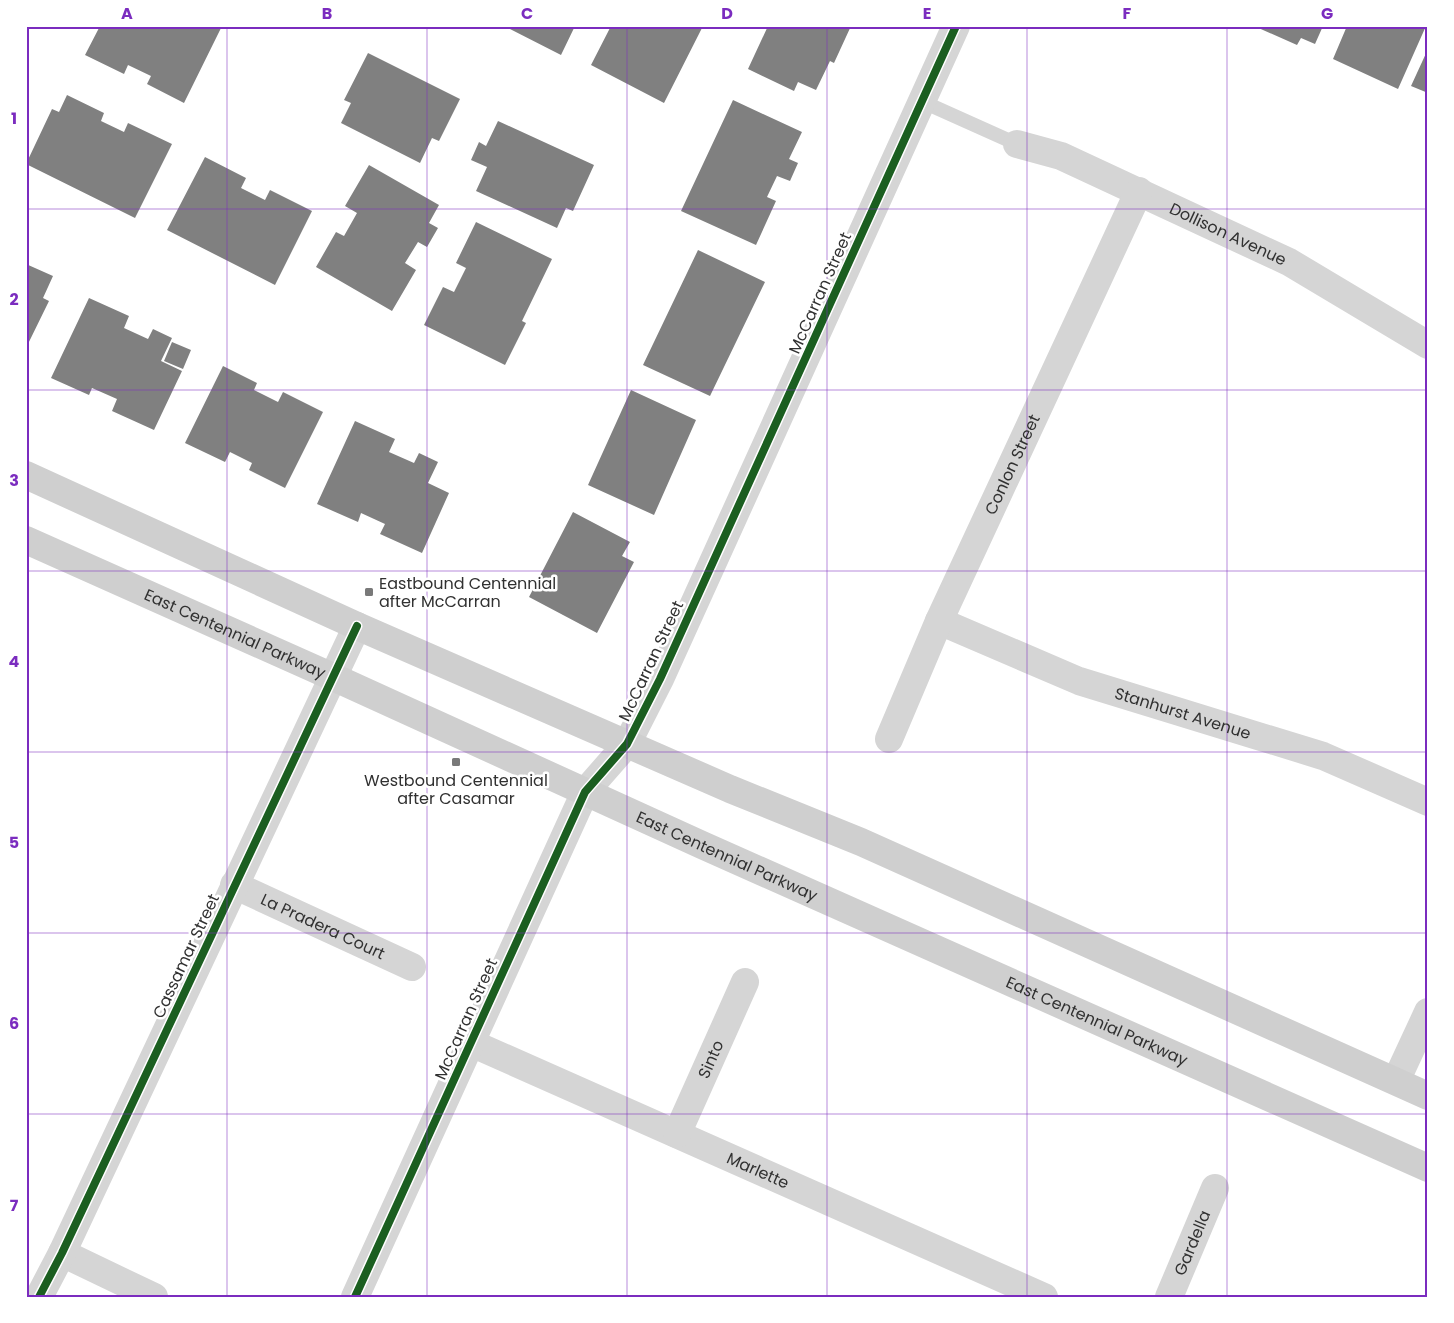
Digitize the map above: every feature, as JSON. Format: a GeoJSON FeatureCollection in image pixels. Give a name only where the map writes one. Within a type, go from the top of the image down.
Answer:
{"type":"FeatureCollection","features":[{"type":"Feature","properties":{"kind":"main road"},"geometry":{"type":"LineString","coordinates":[[26,475],[357,626],[730,790],[861,842],[1428,1096]]}},
{"type":"Feature","properties":{"kind":"main road","name":"East Centennial Parkway"},"geometry":{"type":"LineString","coordinates":[[26,540],[1428,1168]]}},
{"type":"Feature","properties":{"kind":"street","name":"McCarran Street"},"geometry":{"type":"LineString","coordinates":[[355,1297],[585,792],[627,744],[660,679],[956,26]]}},
{"type":"Feature","properties":{"kind":"street","name":"Dollison Avenue"},"geometry":{"type":"LineString","coordinates":[[1017,144],[1061,156],[1289,262],[1428,345]]}},
{"type":"Feature","properties":{"kind":"street","name":"Conlon Street"},"geometry":{"type":"LineString","coordinates":[[889,738],[939,621],[1139,191]]}},
{"type":"Feature","properties":{"kind":"street","name":"Stanhurst Avenue"},"geometry":{"type":"LineString","coordinates":[[939,621],[1079,681],[1323,756],[1428,802]]}},
{"type":"Feature","properties":{"kind":"street","name":"Cassamar Street"},"geometry":{"type":"LineString","coordinates":[[39,1297],[62,1252],[357,626]]}},
{"type":"Feature","properties":{"kind":"street","name":"La Pradera Court"},"geometry":{"type":"LineString","coordinates":[[234,885],[412,967]]}},
{"type":"Feature","properties":{"kind":"street","name":"Sinto"},"geometry":{"type":"LineString","coordinates":[[677,1134],[745,982]]}},
{"type":"Feature","properties":{"kind":"street"},"geometry":{"type":"LineString","coordinates":[[1396,1081],[1428,1012]]}},
{"type":"Feature","properties":{"kind":"street","name":"Marlette"},"geometry":{"type":"LineString","coordinates":[[471,1043],[1044,1297]]}},
{"type":"Feature","properties":{"kind":"street","name":"Gardella"},"geometry":{"type":"LineString","coordinates":[[1169,1297],[1215,1188]]}},
{"type":"Feature","properties":{"kind":"street"},"geometry":{"type":"LineString","coordinates":[[62,1252],[154,1297]]}},
{"type":"Feature","properties":{"kind":"lane"},"geometry":{"type":"LineString","coordinates":[[922,101],[1017,144]]}},
{"type":"Feature","properties":{"kind":"building"},"geometry":{"type":"Polygon","coordinates":[[[100,26],[222,26],[184,103],[147,84],[151,76],[128,65],[124,74],[85,55],[100,26]]]}},
{"type":"Feature","properties":{"kind":"building"},"geometry":{"type":"Polygon","coordinates":[[[504,26],[575,26],[561,55],[504,26]]]}},
{"type":"Feature","properties":{"kind":"building"},"geometry":{"type":"Polygon","coordinates":[[[611,26],[621,29],[622,26],[703,26],[664,103],[591,65],[611,26]]]}},
{"type":"Feature","properties":{"kind":"building"},"geometry":{"type":"Polygon","coordinates":[[[768,26],[851,26],[834,63],[830,61],[816,90],[798,82],[794,91],[748,69],[768,26]]]}},
{"type":"Feature","properties":{"kind":"building"},"geometry":{"type":"Polygon","coordinates":[[[1254,26],[1323,26],[1315,44],[1301,38],[1297,45],[1254,26]]]}},
{"type":"Feature","properties":{"kind":"building"},"geometry":{"type":"Polygon","coordinates":[[[1347,26],[1426,26],[1398,89],[1333,59],[1347,26]]]}},
{"type":"Feature","properties":{"kind":"building"},"geometry":{"type":"Polygon","coordinates":[[[1428,49],[1428,93],[1411,86],[1428,49]]]}},
{"type":"Feature","properties":{"kind":"building"},"geometry":{"type":"Polygon","coordinates":[[[368,53],[460,99],[439,141],[432,138],[420,163],[341,123],[351,103],[344,100],[368,53]]]}},
{"type":"Feature","properties":{"kind":"building"},"geometry":{"type":"Polygon","coordinates":[[[67,95],[104,113],[101,121],[124,132],[128,123],[172,144],[135,218],[26,164],[52,109],[59,112],[67,95]]]}},
{"type":"Feature","properties":{"kind":"building"},"geometry":{"type":"Polygon","coordinates":[[[733,100],[802,132],[789,159],[798,163],[790,181],[777,176],[767,197],[776,201],[756,245],[681,211],[733,100]]]}},
{"type":"Feature","properties":{"kind":"building"},"geometry":{"type":"Polygon","coordinates":[[[498,121],[594,165],[573,211],[566,208],[557,228],[476,191],[487,167],[471,160],[479,142],[486,146],[498,121]]]}},
{"type":"Feature","properties":{"kind":"building"},"geometry":{"type":"Polygon","coordinates":[[[205,157],[246,178],[241,188],[265,200],[270,190],[312,211],[275,285],[167,230],[205,157]]]}},
{"type":"Feature","properties":{"kind":"building"},"geometry":{"type":"Polygon","coordinates":[[[369,165],[439,205],[429,223],[438,228],[427,247],[418,242],[405,263],[416,270],[392,311],[316,267],[336,232],[344,236],[357,213],[345,206],[369,165]]]}},
{"type":"Feature","properties":{"kind":"building"},"geometry":{"type":"Polygon","coordinates":[[[476,222],[552,259],[522,321],[526,323],[505,365],[424,325],[443,287],[454,292],[466,268],[456,263],[476,222]]]}},
{"type":"Feature","properties":{"kind":"building"},"geometry":{"type":"Polygon","coordinates":[[[698,250],[765,282],[710,396],[643,365],[698,250]]]}},
{"type":"Feature","properties":{"kind":"building"},"geometry":{"type":"Polygon","coordinates":[[[26,264],[53,276],[43,298],[49,301],[26,348],[26,264]]]}},
{"type":"Feature","properties":{"kind":"building"},"geometry":{"type":"Polygon","coordinates":[[[89,298],[129,316],[124,328],[148,339],[153,329],[172,338],[161,361],[182,371],[154,430],[112,411],[117,399],[92,388],[89,395],[51,378],[89,298]]]}},
{"type":"Feature","properties":{"kind":"building"},"geometry":{"type":"Polygon","coordinates":[[[172,342],[191,350],[183,369],[164,361],[172,342]]]}},
{"type":"Feature","properties":{"kind":"building"},"geometry":{"type":"Polygon","coordinates":[[[223,366],[257,383],[254,390],[278,402],[283,392],[323,412],[285,488],[249,470],[252,463],[230,452],[225,462],[185,443],[223,366]]]}},
{"type":"Feature","properties":{"kind":"building"},"geometry":{"type":"Polygon","coordinates":[[[631,390],[696,420],[654,515],[588,485],[631,390]]]}},
{"type":"Feature","properties":{"kind":"building"},"geometry":{"type":"Polygon","coordinates":[[[355,421],[395,439],[389,452],[414,463],[419,453],[438,462],[428,483],[449,493],[422,553],[380,534],[385,524],[361,513],[358,522],[317,504],[355,421]]]}},
{"type":"Feature","properties":{"kind":"building"},"geometry":{"type":"Polygon","coordinates":[[[573,512],[630,542],[622,556],[634,562],[597,633],[529,597],[573,512]]]}},
{"type":"Feature","properties":{"kind":"cycle path"},"geometry":{"type":"LineString","coordinates":[[355,1297],[585,792],[627,744],[660,679],[956,26]]}},
{"type":"Feature","properties":{"kind":"cycle path"},"geometry":{"type":"LineString","coordinates":[[39,1297],[62,1253],[357,626]]}},
{"type":"Feature","properties":{"kind":"place","name":"Eastbound Centennial after McCarran"},"geometry":{"type":"Point","coordinates":[369,592]}},
{"type":"Feature","properties":{"kind":"place","name":"Westbound Centennial after Casamar"},"geometry":{"type":"Point","coordinates":[456,762]}}]}
